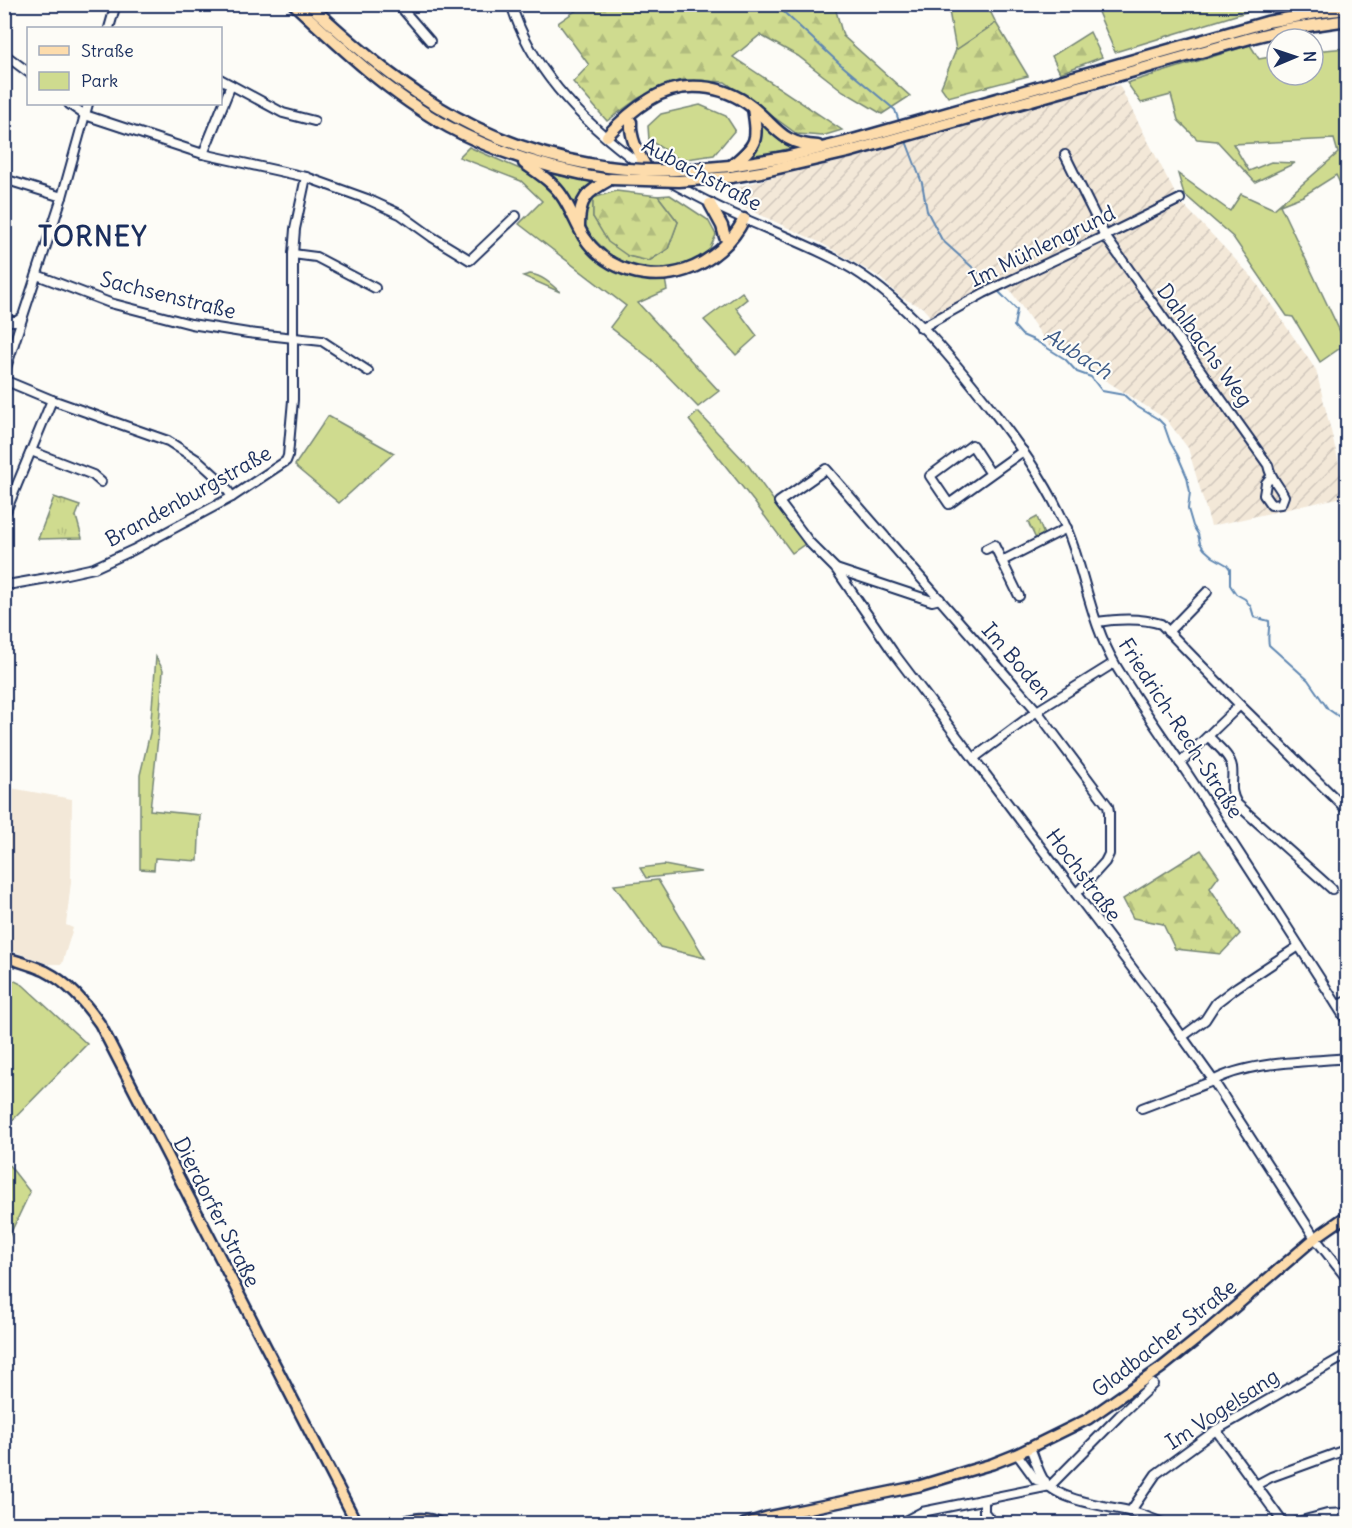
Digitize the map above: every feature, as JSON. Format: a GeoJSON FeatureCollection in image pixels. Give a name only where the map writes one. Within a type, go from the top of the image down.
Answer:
{"type":"FeatureCollection","features":[{"type":"Feature","properties":{"kind":"highway"},"geometry":{"type":"LineString","coordinates":[[294,4],[354,59],[412,103],[456,130],[509,153],[568,172],[611,179],[680,181],[731,172],[759,162],[830,147]]}},
{"type":"Feature","properties":{"kind":"highway"},"geometry":{"type":"LineString","coordinates":[[309,4],[382,69],[453,117],[501,139],[562,159],[626,170],[731,172],[761,172],[1186,50],[1267,22],[1347,9]]}},
{"type":"Feature","properties":{"kind":"highway"},"geometry":{"type":"LineString","coordinates":[[1186,50],[1286,29],[1347,20]]}},
{"type":"Feature","properties":{"kind":"highway"},"geometry":{"type":"LineString","coordinates":[[607,136],[648,100],[671,90],[694,86],[729,93],[753,108],[787,139],[802,144],[847,147]]}},
{"type":"Feature","properties":{"kind":"highway"},"geometry":{"type":"LineString","coordinates":[[607,136],[621,133],[639,108]]}},
{"type":"Feature","properties":{"kind":"highway"},"geometry":{"type":"LineString","coordinates":[[731,172],[756,138],[753,108]]}},
{"type":"Feature","properties":{"kind":"highway"},"geometry":{"type":"LineString","coordinates":[[631,122],[634,146],[647,169]]}},
{"type":"Feature","properties":{"kind":"highway"},"geometry":{"type":"LineString","coordinates":[[509,153],[553,184],[585,238],[596,251],[614,264],[634,272],[664,275],[690,268],[723,247],[744,219]]}},
{"type":"Feature","properties":{"kind":"highway"},"geometry":{"type":"LineString","coordinates":[[579,226],[581,204],[587,194],[611,179]]}},
{"type":"Feature","properties":{"kind":"highway"},"geometry":{"type":"LineString","coordinates":[[710,204],[722,226],[724,237]]}},
{"type":"Feature","properties":{"kind":"highway"},"geometry":{"type":"LineString","coordinates":[[710,257],[733,224],[737,220],[744,219]]}},
{"type":"Feature","properties":{"kind":"main road","name":"Dierdorfer Straße"},"geometry":{"type":"LineString","coordinates":[[4,957],[46,972],[67,986],[87,1005],[100,1024],[357,1524]]}},
{"type":"Feature","properties":{"kind":"main road","name":"Gladbacher Straße"},"geometry":{"type":"LineString","coordinates":[[744,1524],[767,1517],[919,1486],[992,1464],[1088,1419],[1161,1368],[1315,1238],[1347,1215]]}},
{"type":"Feature","properties":{"kind":"main road"},"geometry":{"type":"LineString","coordinates":[[404,1523],[417,1518],[428,1518],[441,1524]]}},
{"type":"Feature","properties":{"kind":"street"},"geometry":{"type":"LineString","coordinates":[[109,27],[116,4]]}},
{"type":"Feature","properties":{"kind":"street"},"geometry":{"type":"LineString","coordinates":[[398,4],[430,41]]}},
{"type":"Feature","properties":{"kind":"street","name":"Aubachstraße"},"geometry":{"type":"LineString","coordinates":[[511,4],[516,21],[549,77],[590,123],[630,157],[710,204],[842,263],[873,283],[921,328]]}},
{"type":"Feature","properties":{"kind":"street"},"geometry":{"type":"LineString","coordinates":[[4,54],[27,71]]}},
{"type":"Feature","properties":{"kind":"street"},"geometry":{"type":"LineString","coordinates":[[222,81],[283,114],[314,121]]}},
{"type":"Feature","properties":{"kind":"street"},"geometry":{"type":"LineString","coordinates":[[203,154],[231,85]]}},
{"type":"Feature","properties":{"kind":"street"},"geometry":{"type":"LineString","coordinates":[[70,105],[85,115],[203,154],[306,177],[367,199],[400,214],[470,260],[516,216]]}},
{"type":"Feature","properties":{"kind":"street"},"geometry":{"type":"LineString","coordinates":[[4,374],[62,197],[88,105]]}},
{"type":"Feature","properties":{"kind":"street","name":"Dahlbachs Weg"},"geometry":{"type":"LineString","coordinates":[[1065,155],[1105,236],[1268,465],[1270,478]]}},
{"type":"Feature","properties":{"kind":"street","name":"Brandenburgstraße"},"geometry":{"type":"LineString","coordinates":[[4,584],[94,568],[133,550],[232,497],[286,462],[293,400],[293,254],[295,229],[306,177]]}},
{"type":"Feature","properties":{"kind":"street"},"geometry":{"type":"LineString","coordinates":[[4,179],[62,197]]}},
{"type":"Feature","properties":{"kind":"street","name":"Im Mühlengrund"},"geometry":{"type":"LineString","coordinates":[[921,328],[984,292],[1180,199]]}},
{"type":"Feature","properties":{"kind":"street"},"geometry":{"type":"LineString","coordinates":[[293,254],[316,257],[375,288]]}},
{"type":"Feature","properties":{"kind":"street","name":"Sachsenstraße"},"geometry":{"type":"LineString","coordinates":[[37,274],[110,303],[191,324],[322,341],[368,371]]}},
{"type":"Feature","properties":{"kind":"street"},"geometry":{"type":"LineString","coordinates":[[4,321],[17,321],[23,316]]}},
{"type":"Feature","properties":{"kind":"street","name":"Friedrich-Rech-Straße"},"geometry":{"type":"LineString","coordinates":[[921,328],[974,387],[1043,480],[1067,528],[1104,643],[1114,663],[1347,1023]]}},
{"type":"Feature","properties":{"kind":"street"},"geometry":{"type":"LineString","coordinates":[[4,380],[52,400],[168,441],[199,462],[222,482],[232,497]]}},
{"type":"Feature","properties":{"kind":"street"},"geometry":{"type":"LineString","coordinates":[[4,516],[52,400]]}},
{"type":"Feature","properties":{"kind":"street"},"geometry":{"type":"LineString","coordinates":[[991,474],[972,445],[930,476],[949,504],[991,474],[1023,451]]}},
{"type":"Feature","properties":{"kind":"street"},"geometry":{"type":"LineString","coordinates":[[31,450],[93,475],[101,482]]}},
{"type":"Feature","properties":{"kind":"street","name":"Im Boden"},"geometry":{"type":"LineString","coordinates":[[778,501],[826,469],[1037,711],[1108,806],[1108,854],[1105,862],[1076,894]]}},
{"type":"Feature","properties":{"kind":"street","name":"Hochstraße"},"geometry":{"type":"LineString","coordinates":[[778,501],[810,543],[836,568],[893,652],[1151,993],[1214,1081],[1315,1238],[1347,1280]]}},
{"type":"Feature","properties":{"kind":"street"},"geometry":{"type":"LineString","coordinates":[[1002,561],[1067,528]]}},
{"type":"Feature","properties":{"kind":"street"},"geometry":{"type":"LineString","coordinates":[[986,549],[994,545],[1019,596]]}},
{"type":"Feature","properties":{"kind":"street"},"geometry":{"type":"LineString","coordinates":[[836,568],[932,601],[940,599]]}},
{"type":"Feature","properties":{"kind":"street"},"geometry":{"type":"LineString","coordinates":[[1168,632],[1207,592]]}},
{"type":"Feature","properties":{"kind":"street"},"geometry":{"type":"LineString","coordinates":[[1097,622],[1107,620],[1152,621],[1161,624],[1347,811]]}},
{"type":"Feature","properties":{"kind":"street"},"geometry":{"type":"LineString","coordinates":[[974,758],[1037,711],[1114,663]]}},
{"type":"Feature","properties":{"kind":"street"},"geometry":{"type":"LineString","coordinates":[[1180,763],[1240,705]]}},
{"type":"Feature","properties":{"kind":"street"},"geometry":{"type":"LineString","coordinates":[[1209,737],[1232,765],[1231,786],[1237,804],[1332,889]]}},
{"type":"Feature","properties":{"kind":"street"},"geometry":{"type":"LineString","coordinates":[[1182,1037],[1205,1020],[1216,1003],[1299,946]]}},
{"type":"Feature","properties":{"kind":"street"},"geometry":{"type":"LineString","coordinates":[[1337,1005],[1347,1001]]}},
{"type":"Feature","properties":{"kind":"street"},"geometry":{"type":"LineString","coordinates":[[1142,1108],[1214,1081],[1223,1075],[1265,1066],[1347,1058]]}},
{"type":"Feature","properties":{"kind":"street","name":"Im Vogelsang"},"geometry":{"type":"LineString","coordinates":[[1130,1512],[1156,1474],[1216,1430],[1347,1354]]}},
{"type":"Feature","properties":{"kind":"street","name":"Gladbacher Straße"},"geometry":{"type":"LineString","coordinates":[[1047,1484],[1153,1384]]}},
{"type":"Feature","properties":{"kind":"street"},"geometry":{"type":"LineString","coordinates":[[1216,1430],[1284,1524]]}},
{"type":"Feature","properties":{"kind":"street"},"geometry":{"type":"LineString","coordinates":[[1030,1448],[1047,1484]]}},
{"type":"Feature","properties":{"kind":"street"},"geometry":{"type":"LineString","coordinates":[[1256,1485],[1347,1449]]}},
{"type":"Feature","properties":{"kind":"street"},"geometry":{"type":"LineString","coordinates":[[1017,1454],[1036,1480],[1047,1484],[1064,1496],[1130,1512],[1165,1524]]}},
{"type":"Feature","properties":{"kind":"street"},"geometry":{"type":"LineString","coordinates":[[899,1524],[922,1512],[984,1500],[1047,1484]]}},
{"type":"Feature","properties":{"kind":"street"},"geometry":{"type":"LineString","coordinates":[[984,1500],[984,1512],[994,1524]]}},
{"type":"Feature","properties":{"kind":"street"},"geometry":{"type":"LineString","coordinates":[[1290,1524],[1327,1514],[1347,1513]]}},
{"type":"Feature","properties":{"kind":"shaded area"},"geometry":{"type":"Polygon","coordinates":[[[1119,85],[1178,199],[1253,278],[1316,370],[1347,496],[1211,526],[1188,448],[1166,419],[1047,343],[1010,290],[1002,285],[934,321],[922,307],[902,298],[878,276],[821,243],[739,205],[727,190],[1047,101],[1119,85]]]}},
{"type":"Feature","properties":{"kind":"shaded area"},"geometry":{"type":"Polygon","coordinates":[[[5,787],[72,799],[71,882],[66,925],[73,928],[62,964],[48,964],[5,948],[5,787]]]}},
{"type":"Feature","properties":{"kind":"green space"},"geometry":{"type":"Polygon","coordinates":[[[584,5],[830,5],[835,7],[843,36],[910,96],[882,114],[843,91],[798,56],[760,35],[733,57],[842,130],[822,136],[797,134],[725,82],[680,80],[639,98],[607,121],[573,82],[589,65],[558,23],[584,5]]]}},
{"type":"Feature","properties":{"kind":"green space"},"geometry":{"type":"Polygon","coordinates":[[[941,5],[987,5],[996,23],[956,50],[949,11],[941,5]]]}},
{"type":"Feature","properties":{"kind":"green space"},"geometry":{"type":"Polygon","coordinates":[[[1095,5],[1281,5],[1259,8],[1115,52],[1095,5]]]}},
{"type":"Feature","properties":{"kind":"green space"},"geometry":{"type":"Polygon","coordinates":[[[996,23],[1028,76],[948,97],[941,87],[956,50],[996,23]]]}},
{"type":"Feature","properties":{"kind":"green space"},"geometry":{"type":"Polygon","coordinates":[[[1090,32],[1102,57],[1060,73],[1052,56],[1090,32]]]}},
{"type":"Feature","properties":{"kind":"green space"},"geometry":{"type":"Polygon","coordinates":[[[1250,45],[1259,59],[1265,58],[1265,87],[1325,87],[1325,50],[1347,48],[1347,198],[1336,175],[1303,196],[1280,205],[1346,344],[1320,362],[1293,317],[1287,316],[1233,237],[1184,194],[1178,174],[1230,211],[1241,194],[1274,209],[1338,153],[1334,139],[1233,144],[1249,171],[1271,162],[1295,163],[1255,182],[1217,141],[1197,139],[1178,120],[1171,95],[1141,103],[1127,83],[1250,45]]]}},
{"type":"Feature","properties":{"kind":"green space"},"geometry":{"type":"Polygon","coordinates":[[[700,105],[726,116],[735,130],[714,155],[680,160],[649,140],[648,126],[661,114],[700,105]]]}},
{"type":"Feature","properties":{"kind":"green space"},"geometry":{"type":"Polygon","coordinates":[[[757,115],[796,147],[748,158],[760,138],[757,115]]]}},
{"type":"Feature","properties":{"kind":"green space"},"geometry":{"type":"Polygon","coordinates":[[[469,147],[540,180],[559,200],[574,229],[619,272],[633,277],[665,279],[667,290],[638,303],[719,391],[698,407],[651,359],[610,327],[626,306],[519,224],[542,201],[521,181],[459,157],[469,147]]]}},
{"type":"Feature","properties":{"kind":"green space"},"geometry":{"type":"Polygon","coordinates":[[[546,173],[596,183],[576,213],[546,173]]]}},
{"type":"Feature","properties":{"kind":"green space"},"geometry":{"type":"Polygon","coordinates":[[[616,191],[658,196],[678,222],[668,249],[649,261],[628,256],[608,242],[593,217],[593,198],[616,191]]]}},
{"type":"Feature","properties":{"kind":"green space"},"geometry":{"type":"Polygon","coordinates":[[[670,195],[708,220],[716,235],[709,250],[690,263],[670,269],[636,269],[614,259],[592,237],[583,222],[583,208],[593,198],[593,217],[628,256],[649,261],[668,249],[678,222],[658,196],[670,195]]]}},
{"type":"Feature","properties":{"kind":"green space"},"geometry":{"type":"Polygon","coordinates":[[[530,274],[543,278],[560,292],[523,276],[530,274]]]}},
{"type":"Feature","properties":{"kind":"green space"},"geometry":{"type":"Polygon","coordinates":[[[742,292],[747,299],[736,308],[757,336],[736,355],[704,320],[742,292]]]}},
{"type":"Feature","properties":{"kind":"green space"},"geometry":{"type":"Polygon","coordinates":[[[698,412],[748,465],[805,544],[792,553],[689,420],[698,412]]]}},
{"type":"Feature","properties":{"kind":"green space"},"geometry":{"type":"Polygon","coordinates":[[[328,416],[394,453],[339,503],[295,465],[328,416]]]}},
{"type":"Feature","properties":{"kind":"green space"},"geometry":{"type":"Polygon","coordinates":[[[54,497],[80,506],[76,516],[82,538],[38,539],[54,497]]]}},
{"type":"Feature","properties":{"kind":"green space"},"geometry":{"type":"Polygon","coordinates":[[[1037,517],[1044,535],[1036,539],[1028,522],[1037,517]]]}},
{"type":"Feature","properties":{"kind":"green space"},"geometry":{"type":"Polygon","coordinates":[[[156,657],[163,670],[150,810],[200,815],[198,861],[155,858],[154,870],[140,869],[140,775],[150,733],[156,657]]]}},
{"type":"Feature","properties":{"kind":"green space"},"geometry":{"type":"Polygon","coordinates":[[[1201,850],[1219,876],[1210,888],[1240,934],[1221,954],[1175,949],[1163,924],[1133,918],[1123,899],[1201,850]]]}},
{"type":"Feature","properties":{"kind":"green space"},"geometry":{"type":"Polygon","coordinates":[[[664,865],[701,872],[646,878],[640,868],[664,865]]]}},
{"type":"Feature","properties":{"kind":"green space"},"geometry":{"type":"Polygon","coordinates":[[[658,880],[705,958],[660,947],[614,885],[658,880]]]}},
{"type":"Feature","properties":{"kind":"green space"},"geometry":{"type":"Polygon","coordinates":[[[5,976],[23,985],[87,1044],[5,1128],[5,976]]]}},
{"type":"Feature","properties":{"kind":"green space"},"geometry":{"type":"Polygon","coordinates":[[[5,1160],[30,1192],[5,1245],[5,1160]]]}},
{"type":"Feature","properties":{"kind":"waterway","name":"Aubach"},"geometry":{"type":"LineString","coordinates":[[775,4],[839,63],[895,110],[900,124]]}},
{"type":"Feature","properties":{"kind":"waterway","name":"Aubach"},"geometry":{"type":"LineString","coordinates":[[906,141],[922,183],[927,211],[942,240],[992,285]]}},
{"type":"Feature","properties":{"kind":"waterway","name":"Aubach"},"geometry":{"type":"LineString","coordinates":[[996,289],[1017,310],[1014,326],[1022,335],[1065,359],[1077,372],[1091,377],[1102,391],[1124,395],[1164,425],[1187,477],[1190,492],[1188,509],[1200,543],[1213,557],[1230,569],[1230,585],[1236,594],[1245,599],[1254,617],[1269,621],[1269,645],[1308,680],[1328,709],[1341,718],[1348,727]]}},
{"type":"Feature","properties":{"kind":"district","name":"TORNEY"},"geometry":{"type":"Point","coordinates":[93,236]}}]}
